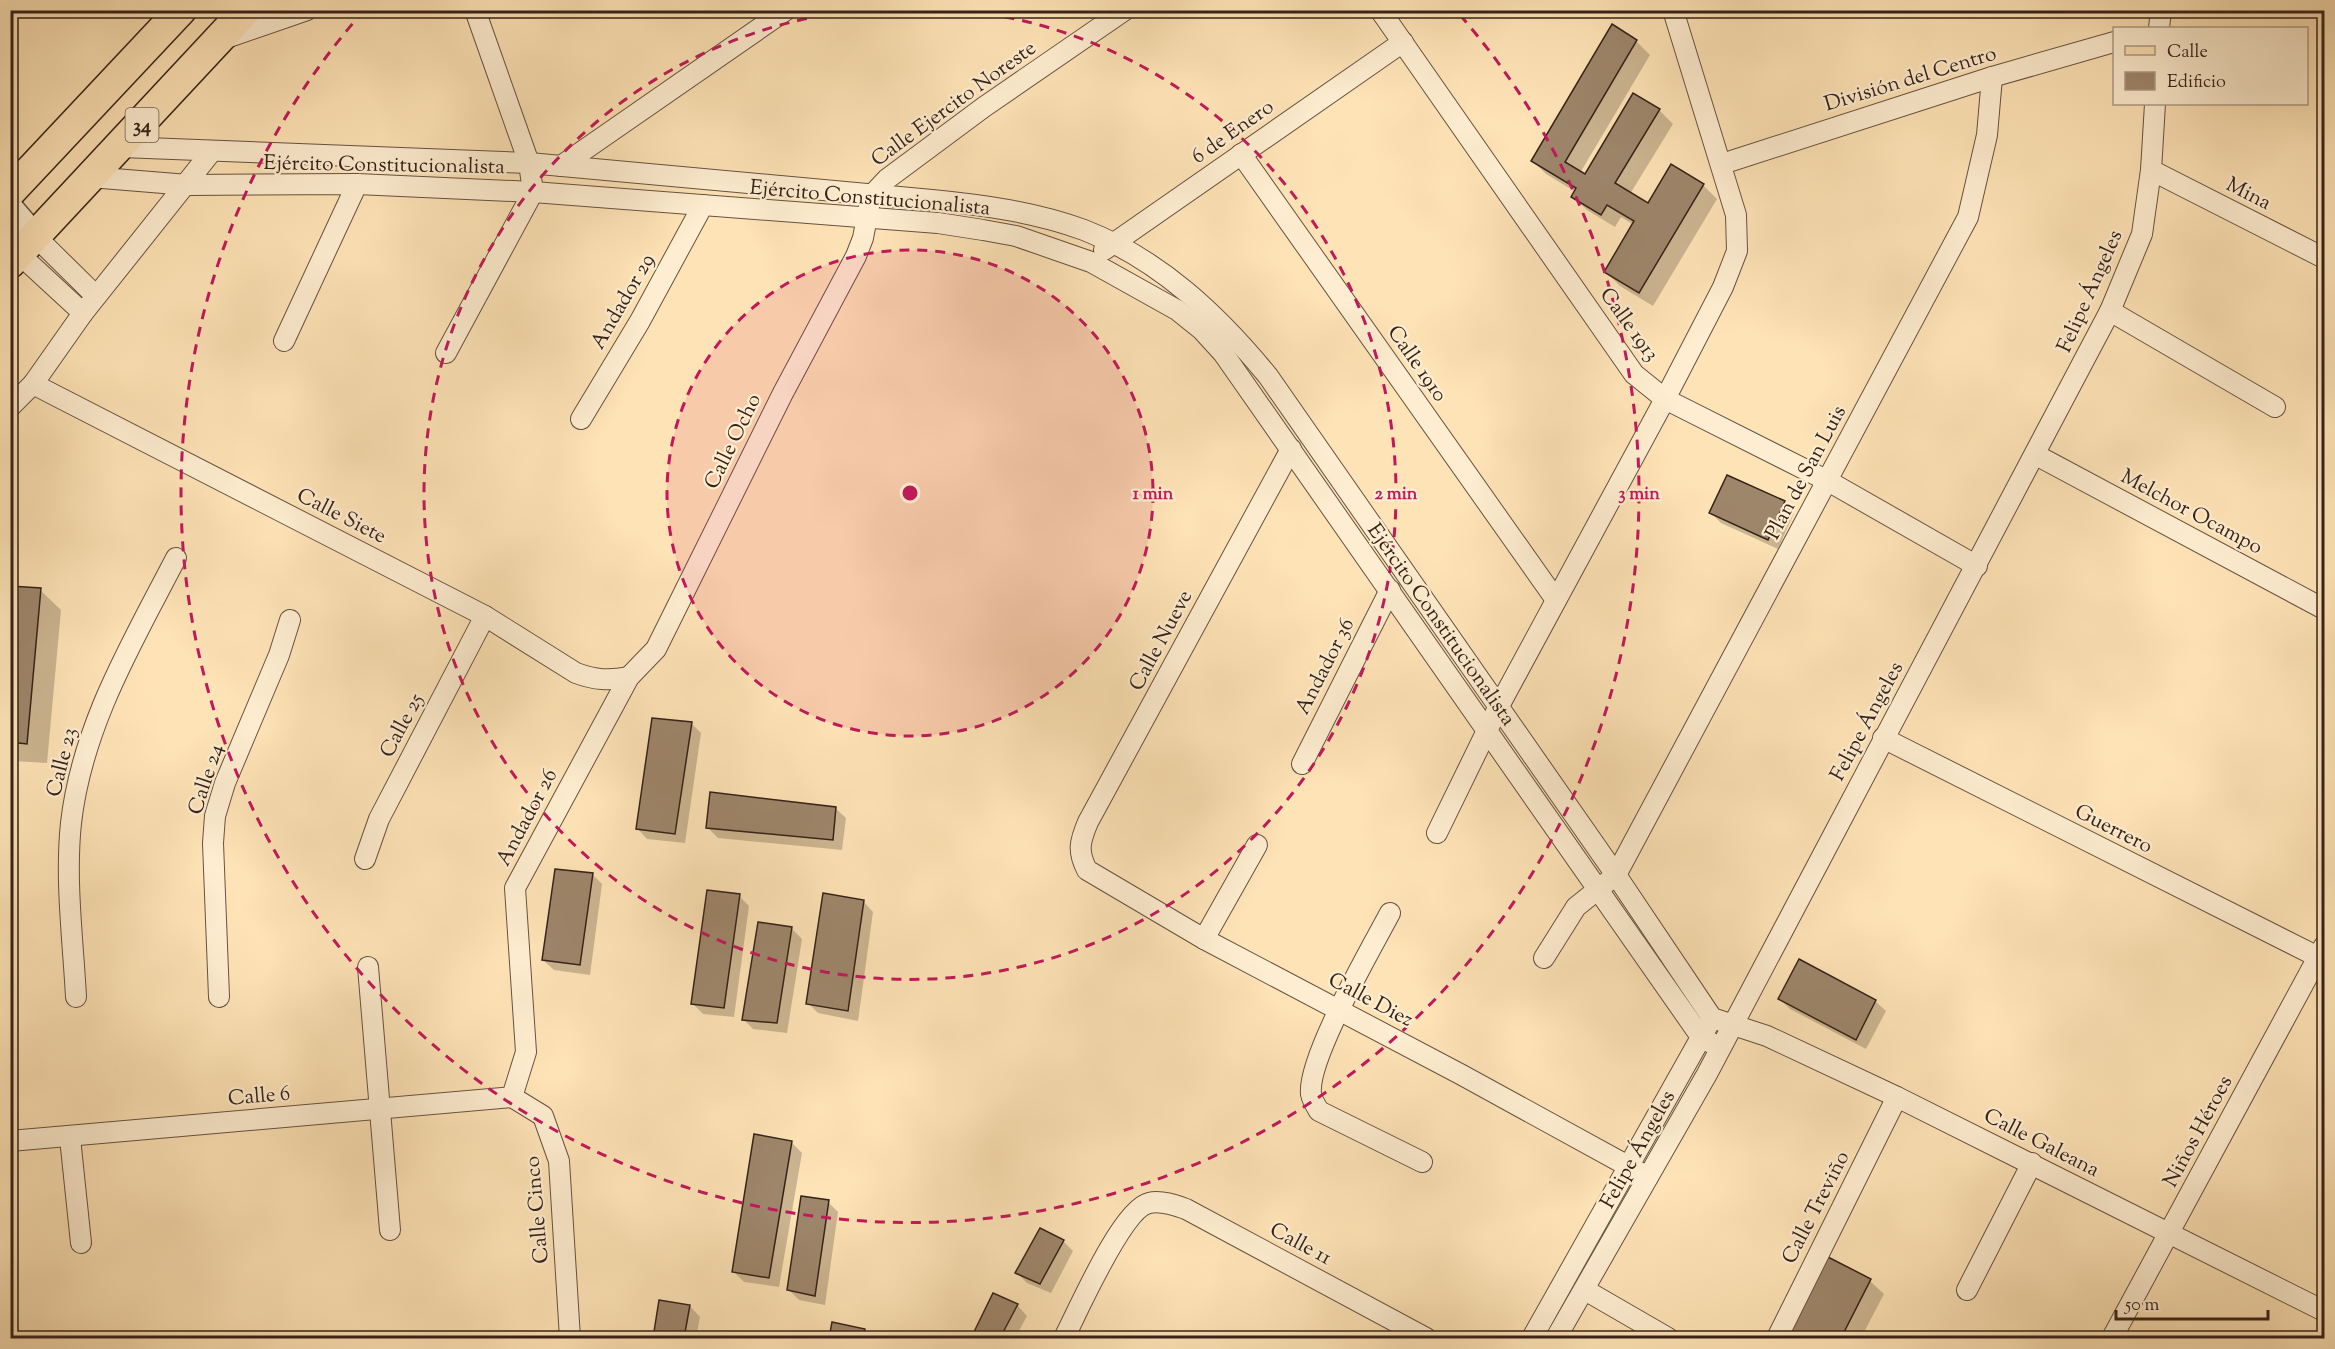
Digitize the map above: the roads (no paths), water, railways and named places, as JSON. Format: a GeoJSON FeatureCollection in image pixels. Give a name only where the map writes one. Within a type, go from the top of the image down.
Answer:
{"type":"FeatureCollection","features":[{"type":"Feature","properties":{"kind":"main road","name":"34"},"geometry":{"type":"LineString","coordinates":[[10,192],[180,10]]}},
{"type":"Feature","properties":{"kind":"main road","name":"34"},"geometry":{"type":"LineString","coordinates":[[19,249],[121,147],[246,10]]}},
{"type":"Feature","properties":{"kind":"street"},"geometry":{"type":"LineString","coordinates":[[220,40],[308,10]]}},
{"type":"Feature","properties":{"kind":"street"},"geometry":{"type":"LineString","coordinates":[[446,353],[533,192],[529,163],[475,10]]}},
{"type":"Feature","properties":{"kind":"street"},"geometry":{"type":"LineString","coordinates":[[561,166],[786,10]]}},
{"type":"Feature","properties":{"kind":"street","name":"Calle Ejercito Noreste"},"geometry":{"type":"LineString","coordinates":[[871,196],[911,159],[1125,10]]}},
{"type":"Feature","properties":{"kind":"street","name":"Calle 1913"},"geometry":{"type":"LineString","coordinates":[[1380,10],[1634,375],[1665,399],[1828,481],[1977,566]]}},
{"type":"Feature","properties":{"kind":"street"},"geometry":{"type":"LineString","coordinates":[[1437,833],[1499,706],[1723,287],[1737,251],[1736,215],[1673,10]]}},
{"type":"Feature","properties":{"kind":"street"},"geometry":{"type":"LineString","coordinates":[[2159,27],[2161,10]]}},
{"type":"Feature","properties":{"kind":"street","name":"6 de Enero"},"geometry":{"type":"LineString","coordinates":[[1091,262],[1111,244],[1403,42]]}},
{"type":"Feature","properties":{"kind":"street","name":"División del Centro"},"geometry":{"type":"LineString","coordinates":[[1722,164],[1992,77],[2113,43]]}},
{"type":"Feature","properties":{"kind":"street","name":"Plan de San Luis"},"geometry":{"type":"LineString","coordinates":[[1616,875],[1968,217],[1987,135],[1992,77]]}},
{"type":"Feature","properties":{"kind":"street","name":"Felipe Ángeles"},"geometry":{"type":"LineString","coordinates":[[1556,1338],[1734,1024],[1883,738],[2036,455],[2110,310],[2142,234],[2151,170],[2155,105]]}},
{"type":"Feature","properties":{"kind":"street","name":"Ejército Constitucionalista"},"geometry":{"type":"LineString","coordinates":[[121,147],[529,163],[986,206],[1052,220],[1084,231],[1111,244],[1172,279],[1205,307],[1238,340],[1268,376],[1616,875],[1712,1018]]}},
{"type":"Feature","properties":{"kind":"street"},"geometry":{"type":"LineString","coordinates":[[10,407],[33,384],[96,296],[188,185],[212,151]]}},
{"type":"Feature","properties":{"kind":"street","name":"Calle 1910"},"geometry":{"type":"LineString","coordinates":[[1241,154],[1556,600]]}},
{"type":"Feature","properties":{"kind":"street","name":"Mina"},"geometry":{"type":"LineString","coordinates":[[2151,170],[2325,258]]}},
{"type":"Feature","properties":{"kind":"street","name":"Ejército Constitucionalista"},"geometry":{"type":"LineString","coordinates":[[90,177],[188,185],[357,184],[533,192],[938,223],[1016,236],[1091,262],[1177,310],[1202,330],[1243,380],[1701,1037],[1720,1048]]}},
{"type":"Feature","properties":{"kind":"street"},"geometry":{"type":"LineString","coordinates":[[284,341],[357,184]]}},
{"type":"Feature","properties":{"kind":"street","name":"Calle Ocho"},"geometry":{"type":"LineString","coordinates":[[629,677],[656,649],[783,393],[856,256],[868,218],[871,196]]}},
{"type":"Feature","properties":{"kind":"street","name":"Andador 29"},"geometry":{"type":"LineString","coordinates":[[580,419],[640,321],[703,205]]}},
{"type":"Feature","properties":{"kind":"street"},"geometry":{"type":"LineString","coordinates":[[10,207],[19,249],[83,313]]}},
{"type":"Feature","properties":{"kind":"street"},"geometry":{"type":"LineString","coordinates":[[19,249],[96,296]]}},
{"type":"Feature","properties":{"kind":"street"},"geometry":{"type":"LineString","coordinates":[[2110,310],[2275,407]]}},
{"type":"Feature","properties":{"kind":"street","name":"Calle Siete"},"geometry":{"type":"LineString","coordinates":[[33,384],[485,616],[576,673],[592,679],[611,681],[629,677]]}},
{"type":"Feature","properties":{"kind":"street","name":"Calle Nueve"},"geometry":{"type":"LineString","coordinates":[[1080,855],[1080,840],[1088,822],[1291,449]]}},
{"type":"Feature","properties":{"kind":"street","name":"Melchor Ocampo"},"geometry":{"type":"LineString","coordinates":[[2036,455],[2325,609]]}},
{"type":"Feature","properties":{"kind":"street","name":"Calle 23"},"geometry":{"type":"LineString","coordinates":[[76,997],[70,859],[71,824],[81,767],[103,701],[176,558]]}},
{"type":"Feature","properties":{"kind":"street","name":"Andador 36"},"geometry":{"type":"LineString","coordinates":[[1302,764],[1390,590]]}},
{"type":"Feature","properties":{"kind":"street","name":"Calle 25"},"geometry":{"type":"LineString","coordinates":[[365,859],[379,819],[485,616]]}},
{"type":"Feature","properties":{"kind":"street","name":"Calle 24"},"geometry":{"type":"LineString","coordinates":[[219,997],[213,843],[215,816],[225,783],[279,655],[290,620]]}},
{"type":"Feature","properties":{"kind":"street","name":"Andador 26"},"geometry":{"type":"LineString","coordinates":[[512,1097],[526,1052],[515,888],[629,677]]}},
{"type":"Feature","properties":{"kind":"street","name":"Guerrero"},"geometry":{"type":"LineString","coordinates":[[1883,738],[2323,955]]}},
{"type":"Feature","properties":{"kind":"street"},"geometry":{"type":"LineString","coordinates":[[1204,939],[1257,845]]}},
{"type":"Feature","properties":{"kind":"street","name":"Calle Diez"},"geometry":{"type":"LineString","coordinates":[[1080,855],[1087,870],[1100,880],[1204,939],[1648,1177]]}},
{"type":"Feature","properties":{"kind":"street"},"geometry":{"type":"LineString","coordinates":[[1544,958],[1576,907],[1616,875]]}},
{"type":"Feature","properties":{"kind":"street"},"geometry":{"type":"LineString","coordinates":[[1390,913],[1340,1010],[1312,1077],[1311,1096],[1319,1111],[1422,1162]]}},
{"type":"Feature","properties":{"kind":"street","name":"Niños Héroes"},"geometry":{"type":"LineString","coordinates":[[2112,1338],[2323,955]]}},
{"type":"Feature","properties":{"kind":"street"},"geometry":{"type":"LineString","coordinates":[[368,967],[390,1230]]}},
{"type":"Feature","properties":{"kind":"street"},"geometry":{"type":"LineString","coordinates":[[1712,1018],[1734,1024]]}},
{"type":"Feature","properties":{"kind":"street","name":"Felipe Ángeles"},"geometry":{"type":"LineString","coordinates":[[1532,1338],[1712,1018]]}},
{"type":"Feature","properties":{"kind":"street","name":"Calle Galeana"},"geometry":{"type":"LineString","coordinates":[[1734,1024],[1767,1036],[1897,1097],[2325,1311]]}},
{"type":"Feature","properties":{"kind":"street","name":"Calle 6"},"geometry":{"type":"LineString","coordinates":[[10,1142],[512,1097]]}},
{"type":"Feature","properties":{"kind":"street","name":"Calle Cinco"},"geometry":{"type":"LineString","coordinates":[[512,1097],[543,1116],[559,1161],[570,1338]]}},
{"type":"Feature","properties":{"kind":"street","name":"Calle Treviño"},"geometry":{"type":"LineString","coordinates":[[1777,1338],[1897,1097]]}},
{"type":"Feature","properties":{"kind":"street"},"geometry":{"type":"LineString","coordinates":[[70,1138],[81,1243]]}},
{"type":"Feature","properties":{"kind":"street"},"geometry":{"type":"LineString","coordinates":[[1967,1290],[2032,1163]]}},
{"type":"Feature","properties":{"kind":"street","name":"Calle 11"},"geometry":{"type":"LineString","coordinates":[[1064,1338],[1120,1230],[1132,1213],[1149,1203],[1186,1209],[1426,1338]]}},
{"type":"Feature","properties":{"kind":"street"},"geometry":{"type":"LineString","coordinates":[[1585,1290],[1668,1338]]}}]}
